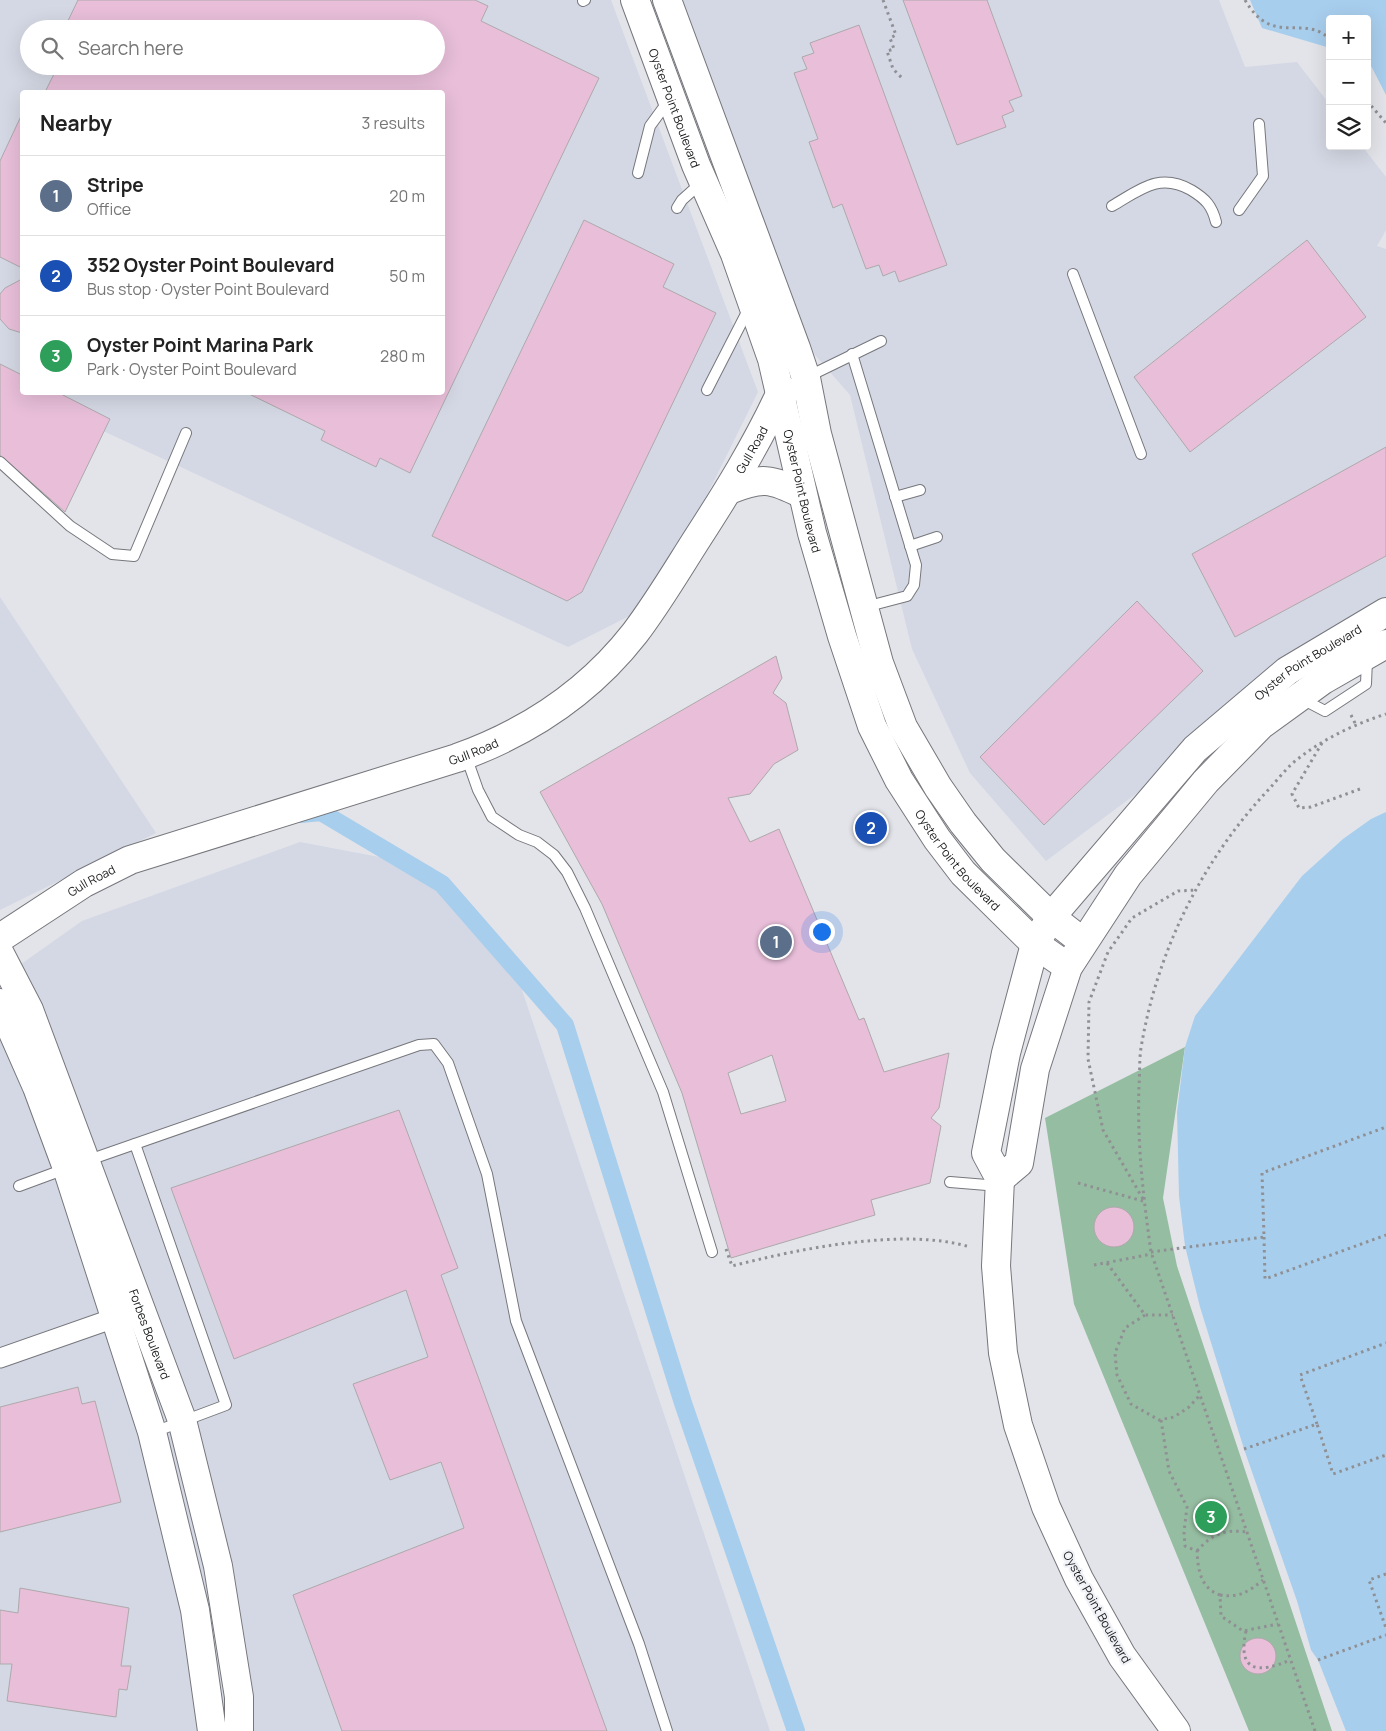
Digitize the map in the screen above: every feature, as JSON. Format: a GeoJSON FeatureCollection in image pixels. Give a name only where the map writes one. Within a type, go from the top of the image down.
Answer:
{"type":"FeatureCollection","features":[{"type":"Feature","properties":{"kind":"street","name":"Oyster Point Boulevard"},"geometry":{"type":"LineString","coordinates":[[635,0],[671,97],[735,254],[772,359],[802,494],[872,726],[900,780],[938,839],[964,873],[1035,944],[1068,968]]}},
{"type":"Feature","properties":{"kind":"street","name":"Oyster Point Boulevard"},"geometry":{"type":"LineString","coordinates":[[667,0],[806,378],[817,434],[879,663],[903,727],[933,778],[963,823],[993,860],[1050,917],[1084,942]]}},
{"type":"Feature","properties":{"kind":"street"},"geometry":{"type":"LineString","coordinates":[[780,394],[806,378]]}},
{"type":"Feature","properties":{"kind":"street","name":"Gull Road"},"geometry":{"type":"LineString","coordinates":[[0,938],[84,883],[130,860],[466,755],[522,730],[556,708],[584,686],[610,661],[653,607],[729,490],[764,430],[780,394]]}},
{"type":"Feature","properties":{"kind":"street"},"geometry":{"type":"LineString","coordinates":[[729,490],[748,482],[768,480],[802,494]]}},
{"type":"Feature","properties":{"kind":"street","name":"Oyster Point Boulevard"},"geometry":{"type":"LineString","coordinates":[[1000,1183],[1019,1163],[1035,1069],[1068,968],[1128,875],[1206,781],[1262,709],[1287,671],[1386,612]]}},
{"type":"Feature","properties":{"kind":"street","name":"Oyster Point Boulevard"},"geometry":{"type":"LineString","coordinates":[[1176,1731],[1122,1656],[1079,1579],[1046,1507],[1018,1425],[1003,1352],[996,1266],[1000,1183],[986,1153],[1006,1053],[1035,944],[1050,917],[1195,749],[1262,709],[1299,698],[1323,680],[1377,649]]}},
{"type":"Feature","properties":{"kind":"street","name":"Forbes Boulevard"},"geometry":{"type":"LineString","coordinates":[[0,954],[29,1010],[47,1084],[77,1164],[127,1313],[173,1526],[195,1610],[212,1731]]}},
{"type":"Feature","properties":{"kind":"street","name":"Forbes Boulevard"},"geometry":{"type":"LineString","coordinates":[[1,1007],[47,1084]]}},
{"type":"Feature","properties":{"kind":"street"},"geometry":{"type":"LineString","coordinates":[[0,1358],[127,1313]]}},
{"type":"Feature","properties":{"kind":"street","name":"Forbes Boulevard"},"geometry":{"type":"LineString","coordinates":[[127,1313],[182,1420],[218,1566],[239,1697],[240,1731]]}},
{"type":"Feature","properties":{"kind":"lane"},"geometry":{"type":"LineString","coordinates":[[638,173],[650,126],[671,97]]}},
{"type":"Feature","properties":{"kind":"lane"},"geometry":{"type":"LineString","coordinates":[[1239,210],[1263,176],[1259,124]]}},
{"type":"Feature","properties":{"kind":"lane"},"geometry":{"type":"LineString","coordinates":[[677,208],[682,200],[704,180]]}},
{"type":"Feature","properties":{"kind":"lane"},"geometry":{"type":"LineString","coordinates":[[1112,206],[1148,186],[1162,182],[1180,184],[1199,194],[1211,205],[1216,222]]}},
{"type":"Feature","properties":{"kind":"lane"},"geometry":{"type":"LineString","coordinates":[[1073,274],[1141,454]]}},
{"type":"Feature","properties":{"kind":"lane"},"geometry":{"type":"LineString","coordinates":[[707,390],[752,303]]}},
{"type":"Feature","properties":{"kind":"lane"},"geometry":{"type":"LineString","coordinates":[[806,378],[881,341]]}},
{"type":"Feature","properties":{"kind":"lane"},"geometry":{"type":"LineString","coordinates":[[852,354],[916,565],[914,585],[907,596],[864,607]]}},
{"type":"Feature","properties":{"kind":"lane"},"geometry":{"type":"LineString","coordinates":[[0,462],[70,526],[112,554],[134,556],[186,433]]}},
{"type":"Feature","properties":{"kind":"lane"},"geometry":{"type":"LineString","coordinates":[[895,497],[920,490]]}},
{"type":"Feature","properties":{"kind":"lane"},"geometry":{"type":"LineString","coordinates":[[910,546],[937,537]]}},
{"type":"Feature","properties":{"kind":"lane"},"geometry":{"type":"LineString","coordinates":[[466,755],[478,790],[492,817],[519,835],[537,842],[554,855],[574,886],[663,1092],[712,1252]]}},
{"type":"Feature","properties":{"kind":"lane"},"geometry":{"type":"LineString","coordinates":[[19,1186],[419,1045],[434,1044],[448,1063],[487,1174],[516,1321],[639,1644],[667,1731]]}},
{"type":"Feature","properties":{"kind":"lane"},"geometry":{"type":"LineString","coordinates":[[135,1144],[226,1405],[152,1432]]}},
{"type":"Feature","properties":{"kind":"lane"},"geometry":{"type":"LineString","coordinates":[[950,1182],[1000,1183]]}},
{"type":"Feature","properties":{"kind":"path"},"geometry":{"type":"LineString","coordinates":[[883,0],[896,35],[890,38],[894,49],[888,51],[893,69],[902,78]]}},
{"type":"Feature","properties":{"kind":"path"},"geometry":{"type":"LineString","coordinates":[[1245,0],[1253,14],[1274,28],[1307,28],[1326,36]]}},
{"type":"Feature","properties":{"kind":"path"},"geometry":{"type":"LineString","coordinates":[[1370,105],[1386,123]]}},
{"type":"Feature","properties":{"kind":"path"},"geometry":{"type":"LineString","coordinates":[[1315,1731],[1152,1253],[1140,1174],[1138,1114],[1141,1050],[1157,979],[1176,929],[1212,862],[1246,813],[1298,759],[1356,725],[1386,714]]}},
{"type":"Feature","properties":{"kind":"path"},"geometry":{"type":"LineString","coordinates":[[1351,715],[1356,725]]}},
{"type":"Feature","properties":{"kind":"path"},"geometry":{"type":"LineString","coordinates":[[1323,743],[1292,794],[1299,808],[1312,807],[1360,789]]}},
{"type":"Feature","properties":{"kind":"path"},"geometry":{"type":"LineString","coordinates":[[1144,1201],[1103,1130],[1088,1059],[1089,1002],[1108,952],[1132,918],[1178,891],[1197,890]]}},
{"type":"Feature","properties":{"kind":"path"},"geometry":{"type":"LineString","coordinates":[[1386,1127],[1262,1173],[1265,1279],[1386,1235]]}},
{"type":"Feature","properties":{"kind":"path"},"geometry":{"type":"LineString","coordinates":[[1078,1183],[1144,1201]]}},
{"type":"Feature","properties":{"kind":"path"},"geometry":{"type":"LineString","coordinates":[[1094,1266],[1152,1253],[1264,1237]]}},
{"type":"Feature","properties":{"kind":"path"},"geometry":{"type":"LineString","coordinates":[[712,1252],[726,1249],[732,1266],[824,1246],[897,1240],[951,1241],[970,1247]]}},
{"type":"Feature","properties":{"kind":"path"},"geometry":{"type":"LineString","coordinates":[[1107,1263],[1144,1315]]}},
{"type":"Feature","properties":{"kind":"path"},"geometry":{"type":"LineString","coordinates":[[1173,1315],[1144,1315],[1125,1328],[1116,1353],[1117,1375],[1131,1404],[1162,1420],[1174,1418],[1189,1407],[1200,1395]]}},
{"type":"Feature","properties":{"kind":"path"},"geometry":{"type":"LineString","coordinates":[[1386,1343],[1300,1375],[1333,1474],[1386,1455]]}},
{"type":"Feature","properties":{"kind":"path"},"geometry":{"type":"LineString","coordinates":[[1162,1420],[1168,1471],[1187,1507],[1184,1532],[1185,1546],[1197,1551]]}},
{"type":"Feature","properties":{"kind":"path"},"geometry":{"type":"LineString","coordinates":[[1244,1449],[1317,1424]]}},
{"type":"Feature","properties":{"kind":"path"},"geometry":{"type":"LineString","coordinates":[[1247,1532],[1220,1532],[1206,1540],[1197,1551],[1198,1572],[1210,1592],[1234,1597],[1249,1591],[1263,1580]]}},
{"type":"Feature","properties":{"kind":"path"},"geometry":{"type":"LineString","coordinates":[[1386,1574],[1369,1580],[1386,1628]]}},
{"type":"Feature","properties":{"kind":"path"},"geometry":{"type":"LineString","coordinates":[[1220,1595],[1221,1616],[1243,1631],[1278,1624]]}},
{"type":"Feature","properties":{"kind":"path"},"geometry":{"type":"LineString","coordinates":[[1246,1631],[1242,1649],[1248,1662],[1256,1668],[1276,1667],[1290,1660]]}},
{"type":"Feature","properties":{"kind":"path"},"geometry":{"type":"LineString","coordinates":[[1318,1660],[1386,1635]]}},
{"type":"Feature","properties":{"kind":"shaded area"},"geometry":{"type":"Polygon","coordinates":[[[0,0],[611,0],[758,392],[653,604],[568,647],[26,395],[445,395],[445,90],[20,90],[20,392],[0,383],[0,0]]]}},
{"type":"Feature","properties":{"kind":"shaded area"},"geometry":{"type":"Polygon","coordinates":[[[677,0],[1219,0],[1245,67],[1297,62],[1326,100],[1326,150],[1365,150],[1386,177],[1386,230],[1377,246],[1386,249],[1386,607],[1046,861],[970,773],[912,649],[850,395],[809,348],[677,0]]]}},
{"type":"Feature","properties":{"kind":"shaded area"},"geometry":{"type":"Polygon","coordinates":[[[0,597],[156,833],[0,910],[0,597]]]}},
{"type":"Feature","properties":{"kind":"shaded area"},"geometry":{"type":"Polygon","coordinates":[[[300,842],[432,867],[512,960],[770,1731],[0,1731],[0,979],[82,921],[300,842]]]}},
{"type":"Feature","properties":{"kind":"green space"},"geometry":{"type":"Polygon","coordinates":[[[1185,1047],[1163,1198],[1177,1266],[1332,1731],[1249,1731],[1074,1304],[1045,1118],[1185,1047]]]}},
{"type":"Feature","properties":{"kind":"water"},"geometry":{"type":"Polygon","coordinates":[[[1250,0],[1386,0],[1386,95],[1371,66],[1371,15],[1326,15],[1326,47],[1262,28],[1250,0]]]}},
{"type":"Feature","properties":{"kind":"water"},"geometry":{"type":"Polygon","coordinates":[[[1386,812],[1386,1731],[1346,1731],[1318,1660],[1311,1650],[1297,1601],[1244,1449],[1200,1307],[1185,1246],[1179,1196],[1177,1112],[1185,1047],[1195,1016],[1302,876],[1343,839],[1371,819],[1386,812]]]}},
{"type":"Feature","properties":{"kind":"building"},"geometry":{"type":"Polygon","coordinates":[[[78,0],[475,0],[488,6],[481,21],[599,78],[410,473],[380,458],[376,467],[321,440],[325,431],[251,395],[445,395],[445,90],[46,90],[54,75],[445,75],[445,20],[68,20],[78,0]]]}},
{"type":"Feature","properties":{"kind":"building"},"geometry":{"type":"Polygon","coordinates":[[[903,0],[987,0],[1022,96],[1009,101],[1014,111],[1002,116],[1006,127],[957,145],[903,0]]]}},
{"type":"Feature","properties":{"kind":"building"},"geometry":{"type":"Polygon","coordinates":[[[859,25],[947,265],[899,282],[895,271],[883,276],[879,265],[866,269],[842,204],[833,208],[809,142],[818,139],[794,73],[807,69],[802,57],[814,53],[810,43],[859,25]]]}},
{"type":"Feature","properties":{"kind":"building"},"geometry":{"type":"Polygon","coordinates":[[[20,118],[20,267],[0,257],[0,161],[20,118]]]}},
{"type":"Feature","properties":{"kind":"building"},"geometry":{"type":"Polygon","coordinates":[[[584,220],[674,264],[663,287],[716,313],[582,592],[567,601],[432,536],[584,220]]]}},
{"type":"Feature","properties":{"kind":"building"},"geometry":{"type":"Polygon","coordinates":[[[1307,240],[1366,317],[1190,452],[1134,377],[1307,240]]]}},
{"type":"Feature","properties":{"kind":"building"},"geometry":{"type":"Polygon","coordinates":[[[20,280],[20,332],[9,329],[0,319],[0,294],[5,288],[20,280]]]}},
{"type":"Feature","properties":{"kind":"building"},"geometry":{"type":"Polygon","coordinates":[[[0,364],[20,374],[20,395],[63,395],[110,419],[65,512],[0,455],[0,364]]]}},
{"type":"Feature","properties":{"kind":"building"},"geometry":{"type":"Polygon","coordinates":[[[1386,447],[1386,556],[1235,637],[1192,554],[1386,447]]]}},
{"type":"Feature","properties":{"kind":"building"},"geometry":{"type":"Polygon","coordinates":[[[1137,601],[1203,671],[1044,825],[980,757],[1137,601]]]}},
{"type":"Feature","properties":{"kind":"building"},"geometry":{"type":"Polygon","coordinates":[[[776,656],[782,678],[773,693],[786,703],[798,750],[774,764],[750,794],[728,798],[750,842],[779,829],[859,1020],[864,1018],[884,1072],[949,1053],[939,1108],[931,1118],[941,1126],[930,1183],[871,1200],[875,1215],[731,1258],[682,1093],[602,904],[540,792],[776,656]],[[772,1055],[728,1073],[741,1114],[786,1101],[772,1055]]]}},
{"type":"Feature","properties":{"kind":"building"},"geometry":{"type":"Polygon","coordinates":[[[399,1110],[458,1268],[441,1275],[607,1731],[342,1731],[293,1595],[464,1528],[441,1462],[390,1480],[353,1384],[428,1357],[406,1290],[234,1359],[171,1188],[399,1110]]]}},
{"type":"Feature","properties":{"kind":"building"},"geometry":{"type":"Polygon","coordinates":[[[1118,1207],[1125,1210],[1131,1216],[1134,1227],[1133,1235],[1125,1244],[1118,1247],[1110,1247],[1103,1244],[1095,1235],[1094,1223],[1097,1216],[1106,1208],[1118,1207]]]}},
{"type":"Feature","properties":{"kind":"building"},"geometry":{"type":"Polygon","coordinates":[[[78,1387],[82,1404],[95,1401],[121,1502],[0,1532],[0,1407],[78,1387]]]}},
{"type":"Feature","properties":{"kind":"building"},"geometry":{"type":"Polygon","coordinates":[[[20,1588],[129,1608],[121,1666],[131,1666],[127,1690],[119,1689],[116,1717],[7,1701],[12,1664],[0,1664],[0,1610],[18,1613],[20,1588]]]}},
{"type":"Feature","properties":{"kind":"building"},"geometry":{"type":"Polygon","coordinates":[[[1258,1638],[1270,1644],[1276,1656],[1270,1668],[1258,1674],[1246,1668],[1240,1656],[1246,1644],[1258,1638]]]}},
{"type":"Feature","properties":{"kind":"waterway"},"geometry":{"type":"LineString","coordinates":[[301,814],[321,812],[442,884],[565,1025],[683,1403],[796,1731]]}},
{"type":"Feature","properties":{"kind":"place","name":"352 Oyster Point Boulevard"},"geometry":{"type":"Point","coordinates":[871,828]}},
{"type":"Feature","properties":{"kind":"place","name":"Stripe"},"geometry":{"type":"Point","coordinates":[776,942]}},
{"type":"Feature","properties":{"kind":"place","name":"Oyster Point Marina Park"},"geometry":{"type":"Point","coordinates":[1211,1517]}}]}
